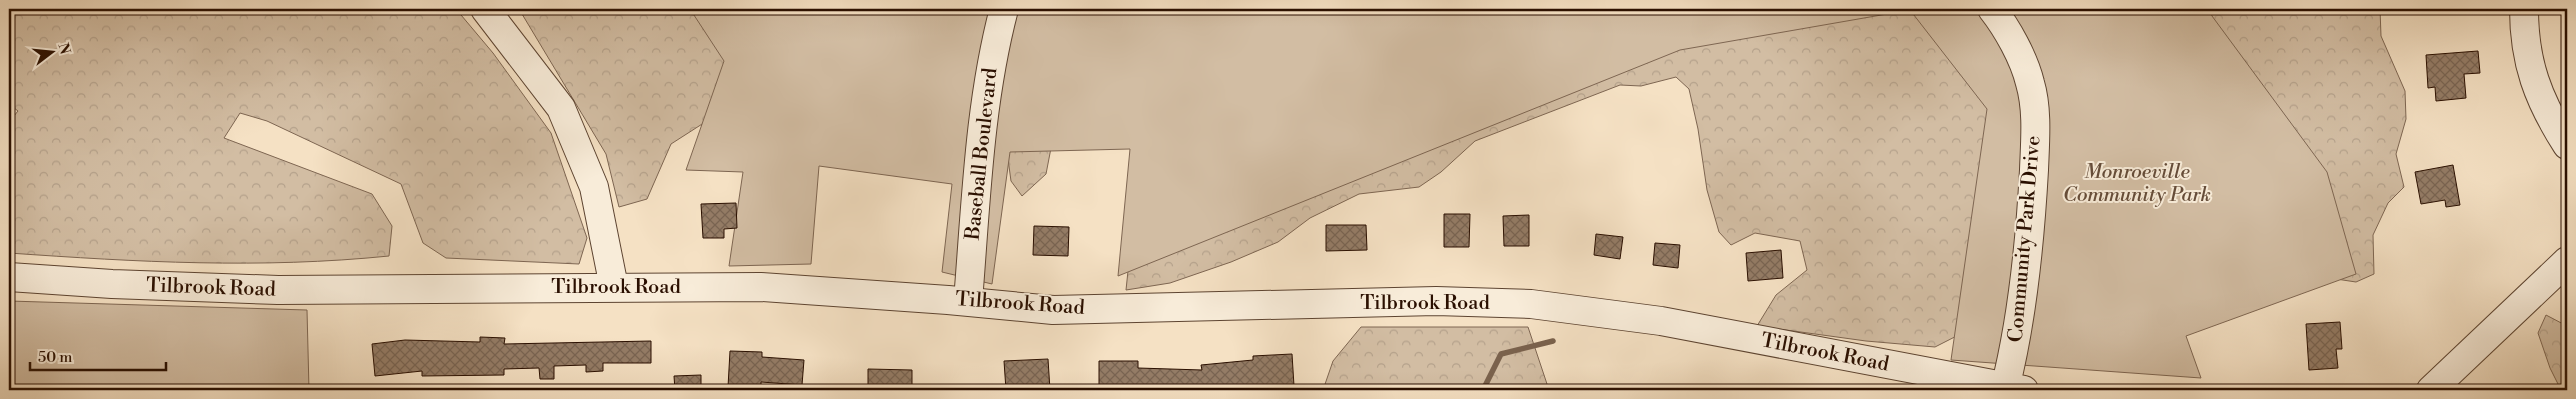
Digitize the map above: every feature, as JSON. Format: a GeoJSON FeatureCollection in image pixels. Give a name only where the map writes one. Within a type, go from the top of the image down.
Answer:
{"type":"FeatureCollection","features":[{"type":"Feature","properties":{"kind":"street"},"geometry":{"type":"LineString","coordinates":[[485,9],[561,108],[594,187],[614,287]]}},
{"type":"Feature","properties":{"kind":"street","name":"Baseball Boulevard"},"geometry":{"type":"LineString","coordinates":[[968,301],[983,121],[995,43],[1004,9]]}},
{"type":"Feature","properties":{"kind":"street","name":"Community Park Drive"},"geometry":{"type":"LineString","coordinates":[[1992,9],[2005,25],[2030,83],[2036,134],[2032,202],[2016,347],[2015,389]]}},
{"type":"Feature","properties":{"kind":"street"},"geometry":{"type":"LineString","coordinates":[[2524,9],[2524,40],[2532,76],[2544,104],[2567,146]]}},
{"type":"Feature","properties":{"kind":"street"},"geometry":{"type":"LineString","coordinates":[[2431,390],[2567,262]]}},
{"type":"Feature","properties":{"kind":"street","name":"Tilbrook Road"},"geometry":{"type":"LineString","coordinates":[[9,277],[112,284],[278,290],[761,287],[968,301],[1053,310],[1436,301],[1532,304],[1661,321],[2015,389]]}},
{"type":"Feature","properties":{"kind":"green space"},"geometry":{"type":"Polygon","coordinates":[[[9,9],[456,9],[493,53],[551,133],[587,238],[579,264],[446,258],[423,243],[401,184],[267,121],[240,113],[224,138],[372,194],[392,226],[389,256],[294,262],[199,263],[9,253],[9,122],[18,111],[9,104],[9,9]]]}},
{"type":"Feature","properties":{"kind":"green space"},"geometry":{"type":"Polygon","coordinates":[[[519,9],[831,9],[738,101],[671,144],[647,199],[619,207],[606,154],[519,9]]]}},
{"type":"Feature","properties":{"kind":"green space","name":"Monroeville Community Park"},"geometry":{"type":"Polygon","coordinates":[[[690,9],[2210,9],[2212,16],[2327,172],[2356,274],[2186,336],[2201,378],[1951,360],[1987,109],[1910,10],[1680,50],[1118,276],[1130,149],[1010,152],[992,284],[942,272],[952,184],[819,166],[811,264],[729,266],[743,172],[686,170],[724,61],[690,9]]]}},
{"type":"Feature","properties":{"kind":"green space"},"geometry":{"type":"Polygon","coordinates":[[[1769,9],[1960,9],[2006,115],[1988,320],[1935,347],[1866,341],[1757,326],[1776,295],[1807,270],[1800,241],[1755,233],[1731,245],[1719,232],[1707,190],[1698,129],[1689,89],[1676,77],[1641,86],[1620,85],[1475,141],[1441,172],[1419,187],[1359,194],[1310,218],[1278,242],[1231,262],[1170,283],[1126,290],[1140,157],[1769,9]]]}},
{"type":"Feature","properties":{"kind":"green space"},"geometry":{"type":"Polygon","coordinates":[[[2208,9],[2380,9],[2381,36],[2405,91],[2406,119],[2396,154],[2404,187],[2388,203],[2373,235],[2374,274],[2356,282],[2303,274],[2208,9]]]}},
{"type":"Feature","properties":{"kind":"green space"},"geometry":{"type":"Polygon","coordinates":[[[1061,96],[1046,174],[1022,196],[1011,181],[1005,137],[1061,96]]]}},
{"type":"Feature","properties":{"kind":"green space"},"geometry":{"type":"Polygon","coordinates":[[[9,301],[307,310],[309,390],[9,390],[9,301]]]}},
{"type":"Feature","properties":{"kind":"green space"},"geometry":{"type":"Polygon","coordinates":[[[2546,315],[2567,326],[2567,390],[2561,390],[2550,368],[2538,333],[2546,315]]]}},
{"type":"Feature","properties":{"kind":"green space"},"geometry":{"type":"Polygon","coordinates":[[[1361,327],[1528,327],[1549,390],[1323,390],[1333,361],[1361,327]]]}},
{"type":"Feature","properties":{"kind":"building"},"geometry":{"type":"Polygon","coordinates":[[[2478,51],[2480,73],[2464,74],[2466,98],[2436,101],[2435,87],[2428,88],[2426,55],[2478,51]]]}},
{"type":"Feature","properties":{"kind":"building"},"geometry":{"type":"Polygon","coordinates":[[[2453,165],[2460,205],[2446,207],[2445,200],[2421,204],[2415,172],[2453,165]]]}},
{"type":"Feature","properties":{"kind":"building"},"geometry":{"type":"Polygon","coordinates":[[[736,203],[737,228],[724,229],[724,238],[703,238],[701,204],[736,203]]]}},
{"type":"Feature","properties":{"kind":"building"},"geometry":{"type":"Polygon","coordinates":[[[1444,214],[1470,214],[1469,247],[1444,247],[1444,214]]]}},
{"type":"Feature","properties":{"kind":"building"},"geometry":{"type":"Polygon","coordinates":[[[1529,215],[1529,246],[1504,246],[1503,216],[1529,215]]]}},
{"type":"Feature","properties":{"kind":"building"},"geometry":{"type":"Polygon","coordinates":[[[1326,225],[1366,225],[1367,250],[1326,251],[1326,225]]]}},
{"type":"Feature","properties":{"kind":"building"},"geometry":{"type":"Polygon","coordinates":[[[1034,226],[1069,227],[1068,256],[1033,255],[1034,226]]]}},
{"type":"Feature","properties":{"kind":"building"},"geometry":{"type":"Polygon","coordinates":[[[1596,234],[1623,237],[1620,259],[1594,255],[1596,234]]]}},
{"type":"Feature","properties":{"kind":"building"},"geometry":{"type":"Polygon","coordinates":[[[1655,243],[1680,245],[1678,268],[1653,265],[1655,243]]]}},
{"type":"Feature","properties":{"kind":"building"},"geometry":{"type":"Polygon","coordinates":[[[1781,250],[1783,278],[1748,281],[1746,253],[1781,250]]]}},
{"type":"Feature","properties":{"kind":"building"},"geometry":{"type":"Polygon","coordinates":[[[2340,322],[2342,349],[2336,349],[2338,368],[2309,370],[2306,324],[2340,322]]]}},
{"type":"Feature","properties":{"kind":"building"},"geometry":{"type":"Polygon","coordinates":[[[480,337],[505,338],[504,344],[651,341],[651,363],[603,363],[603,371],[586,372],[586,365],[554,366],[554,379],[540,379],[539,368],[504,369],[504,375],[422,376],[422,371],[375,376],[372,344],[405,340],[480,342],[480,337]]]}},
{"type":"Feature","properties":{"kind":"building"},"geometry":{"type":"Polygon","coordinates":[[[730,351],[762,352],[762,357],[804,360],[802,385],[761,382],[761,388],[728,387],[730,351]]]}},
{"type":"Feature","properties":{"kind":"building"},"geometry":{"type":"Polygon","coordinates":[[[1292,354],[1294,386],[1215,390],[1112,390],[1099,388],[1099,361],[1138,361],[1138,368],[1202,370],[1201,365],[1253,360],[1253,356],[1292,354]]]}},
{"type":"Feature","properties":{"kind":"building"},"geometry":{"type":"Polygon","coordinates":[[[1048,359],[1050,390],[1006,390],[1004,361],[1048,359]]]}},
{"type":"Feature","properties":{"kind":"building"},"geometry":{"type":"Polygon","coordinates":[[[868,369],[912,370],[912,390],[868,390],[868,369]]]}},
{"type":"Feature","properties":{"kind":"building"},"geometry":{"type":"Polygon","coordinates":[[[701,375],[701,390],[675,390],[674,376],[701,375]]]}},
{"type":"Feature","properties":{"kind":"waterway"},"geometry":{"type":"LineString","coordinates":[[1483,390],[1501,354],[1553,341]]}}]}
